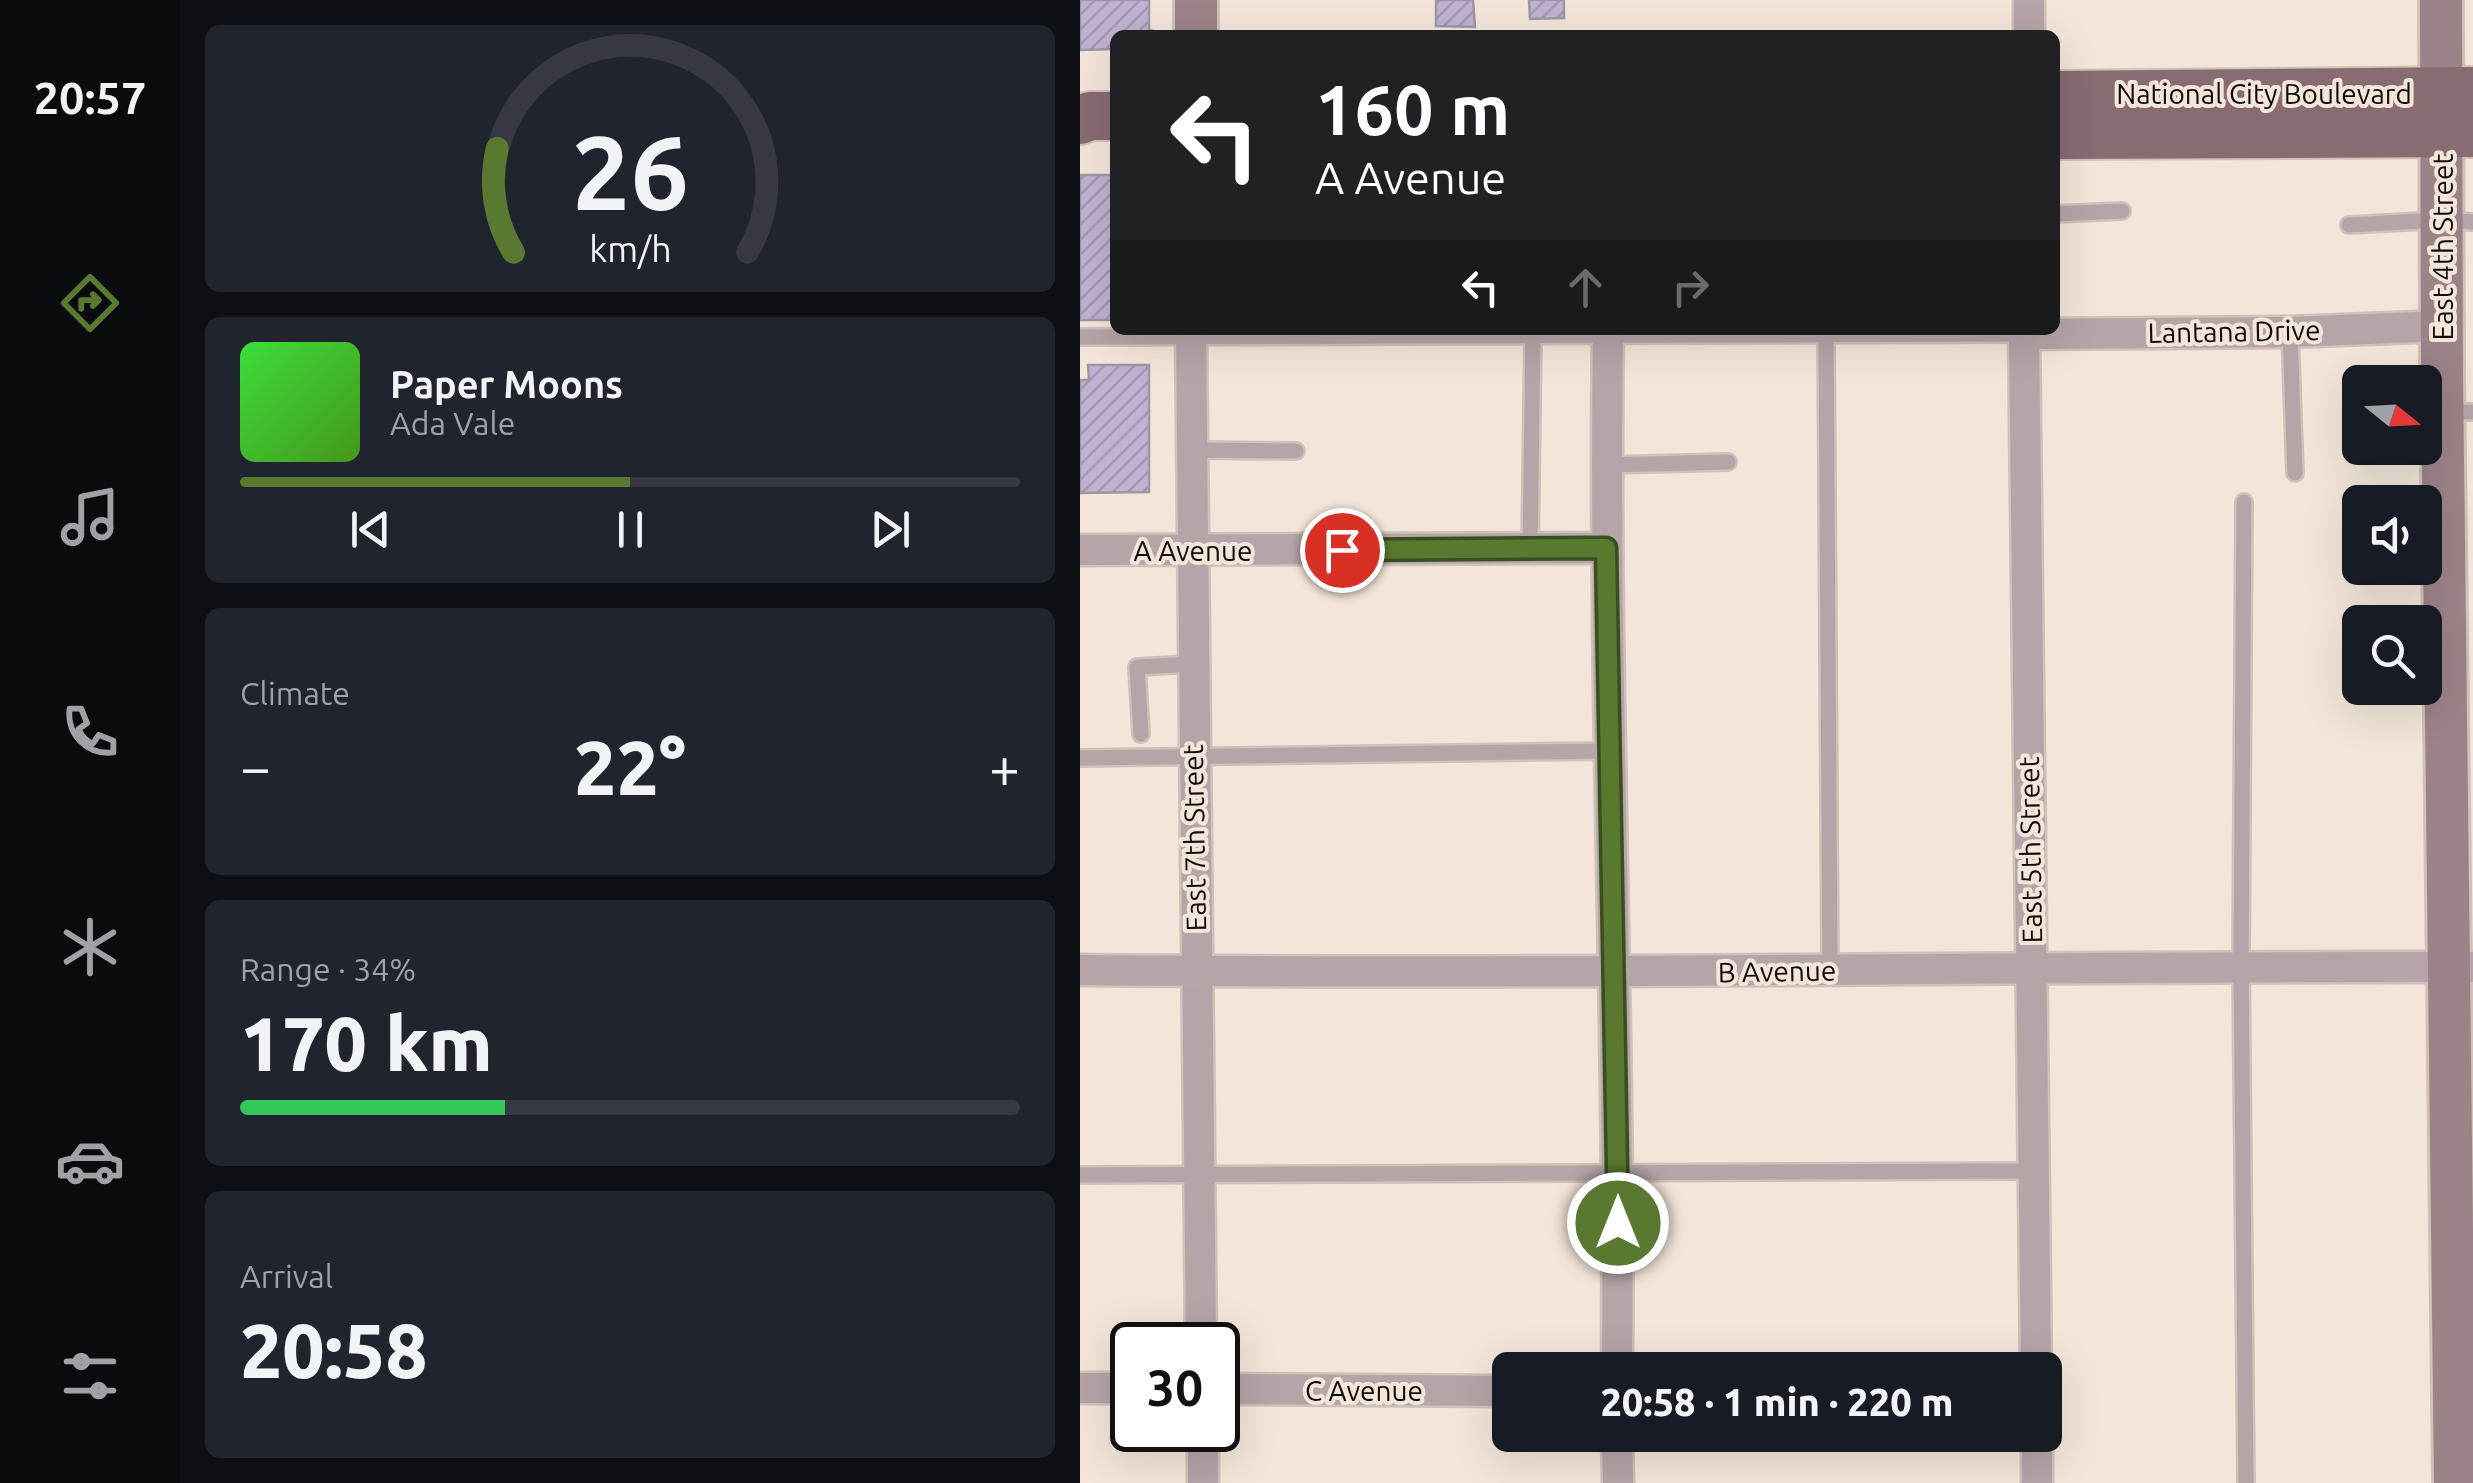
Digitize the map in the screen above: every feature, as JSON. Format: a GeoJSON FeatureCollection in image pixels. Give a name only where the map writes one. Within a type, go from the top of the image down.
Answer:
{"type":"FeatureCollection","features":[{"type":"Feature","properties":{"kind":"main road","name":"National City Boulevard"},"geometry":{"type":"LineString","coordinates":[[2060,95],[2457,112]]}},
{"type":"Feature","properties":{"kind":"main road"},"geometry":{"type":"LineString","coordinates":[[1080,98],[1110,97]]}},
{"type":"Feature","properties":{"kind":"main road","name":"National City Boulevard"},"geometry":{"type":"LineString","coordinates":[[2060,135],[2457,112]]}},
{"type":"Feature","properties":{"kind":"main road"},"geometry":{"type":"LineString","coordinates":[[1080,120],[1110,116]]}},
{"type":"Feature","properties":{"kind":"main road"},"geometry":{"type":"LineString","coordinates":[[1080,140],[1110,139]]}},
{"type":"Feature","properties":{"kind":"street"},"geometry":{"type":"LineString","coordinates":[[1196,0],[1196,30]]}},
{"type":"Feature","properties":{"kind":"street"},"geometry":{"type":"LineString","coordinates":[[2029,0],[2029,30]]}},
{"type":"Feature","properties":{"kind":"street","name":"East 4th Street"},"geometry":{"type":"LineString","coordinates":[[2441,0],[2457,112],[2457,221],[2443,326],[2452,400],[2453,634],[2462,967],[2455,1483]]}},
{"type":"Feature","properties":{"kind":"street","name":"Lantana Drive"},"geometry":{"type":"LineString","coordinates":[[2060,332],[2290,332],[2443,326]]}},
{"type":"Feature","properties":{"kind":"street","name":"East 7th Street"},"geometry":{"type":"LineString","coordinates":[[1191,335],[1200,1322]]}},
{"type":"Feature","properties":{"kind":"street"},"geometry":{"type":"LineString","coordinates":[[1608,335],[1606,548],[1616,973],[1617,1352]]}},
{"type":"Feature","properties":{"kind":"street","name":"East 5th Street"},"geometry":{"type":"LineString","coordinates":[[2024,335],[2036,1352]]}},
{"type":"Feature","properties":{"kind":"street","name":"A Avenue"},"geometry":{"type":"LineString","coordinates":[[1080,550],[1606,548]]}},
{"type":"Feature","properties":{"kind":"street","name":"B Avenue"},"geometry":{"type":"LineString","coordinates":[[1080,970],[1616,973],[2032,966],[2462,967]]}},
{"type":"Feature","properties":{"kind":"street"},"geometry":{"type":"LineString","coordinates":[[1080,1388],[1110,1388]]}},
{"type":"Feature","properties":{"kind":"street","name":"C Avenue"},"geometry":{"type":"LineString","coordinates":[[1240,1389],[1492,1391]]}},
{"type":"Feature","properties":{"kind":"street"},"geometry":{"type":"LineString","coordinates":[[1203,1452],[1203,1483]]}},
{"type":"Feature","properties":{"kind":"street"},"geometry":{"type":"LineString","coordinates":[[1617,1452],[1618,1483]]}},
{"type":"Feature","properties":{"kind":"street"},"geometry":{"type":"LineString","coordinates":[[2037,1452],[2038,1483]]}},
{"type":"Feature","properties":{"kind":"lane"},"geometry":{"type":"LineString","coordinates":[[2060,214],[2122,210]]}},
{"type":"Feature","properties":{"kind":"lane"},"geometry":{"type":"LineString","coordinates":[[2349,225],[2457,221]]}},
{"type":"Feature","properties":{"kind":"lane"},"geometry":{"type":"LineString","coordinates":[[2290,332],[2295,473]]}},
{"type":"Feature","properties":{"kind":"lane"},"geometry":{"type":"LineString","coordinates":[[1080,337],[1154,335]]}},
{"type":"Feature","properties":{"kind":"lane"},"geometry":{"type":"LineString","coordinates":[[1362,335],[1558,335]]}},
{"type":"Feature","properties":{"kind":"lane"},"geometry":{"type":"LineString","coordinates":[[1826,335],[1830,970]]}},
{"type":"Feature","properties":{"kind":"lane"},"geometry":{"type":"LineString","coordinates":[[1530,549],[1533,336]]}},
{"type":"Feature","properties":{"kind":"lane"},"geometry":{"type":"LineString","coordinates":[[1192,450],[1296,451]]}},
{"type":"Feature","properties":{"kind":"lane"},"geometry":{"type":"LineString","coordinates":[[1607,465],[1728,462]]}},
{"type":"Feature","properties":{"kind":"lane"},"geometry":{"type":"LineString","coordinates":[[2244,502],[2241,966],[2246,1483]]}},
{"type":"Feature","properties":{"kind":"lane"},"geometry":{"type":"LineString","coordinates":[[1141,734],[1137,666],[1192,664]]}},
{"type":"Feature","properties":{"kind":"lane"},"geometry":{"type":"LineString","coordinates":[[1080,758],[1608,751]]}},
{"type":"Feature","properties":{"kind":"lane"},"geometry":{"type":"LineString","coordinates":[[1080,1176],[2034,1171]]}},
{"type":"Feature","properties":{"kind":"building"},"geometry":{"type":"Polygon","coordinates":[[[1080,0],[1149,0],[1149,30],[1110,30],[1110,49],[1080,50],[1080,0]]]}},
{"type":"Feature","properties":{"kind":"building"},"geometry":{"type":"Polygon","coordinates":[[[1436,0],[1473,0],[1475,27],[1436,26],[1436,0]]]}},
{"type":"Feature","properties":{"kind":"building"},"geometry":{"type":"Polygon","coordinates":[[[1529,0],[1564,0],[1564,18],[1530,19],[1529,0]]]}},
{"type":"Feature","properties":{"kind":"building"},"geometry":{"type":"Polygon","coordinates":[[[1080,175],[1110,175],[1110,320],[1080,320],[1080,175]]]}},
{"type":"Feature","properties":{"kind":"building"},"geometry":{"type":"Polygon","coordinates":[[[1088,365],[1149,365],[1149,492],[1080,493],[1080,380],[1089,380],[1088,365]]]}},
{"type":"Feature","properties":{"kind":"route"},"geometry":{"type":"LineString","coordinates":[[1342,550],[1606,548],[1618,1223]]}}]}
